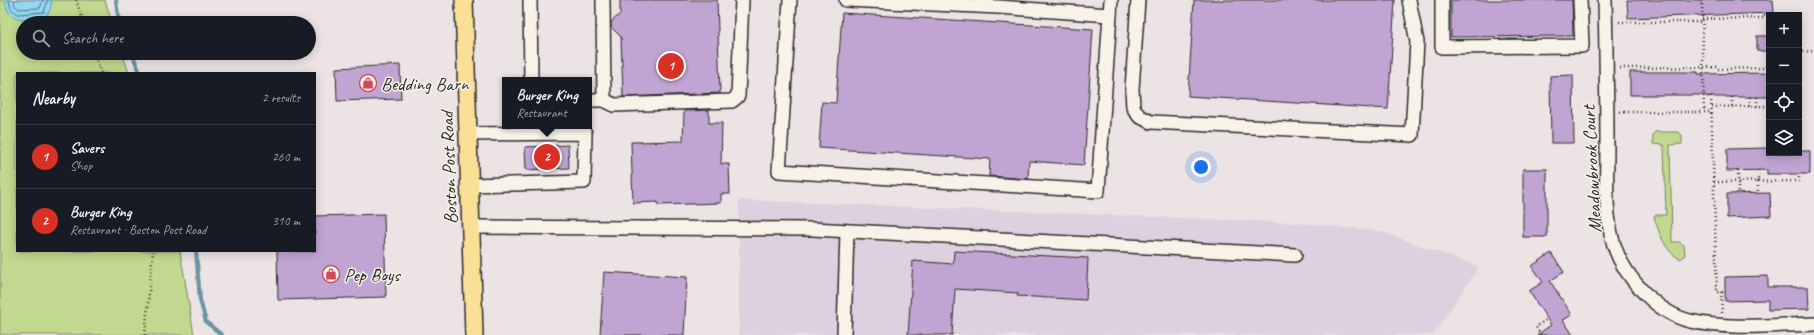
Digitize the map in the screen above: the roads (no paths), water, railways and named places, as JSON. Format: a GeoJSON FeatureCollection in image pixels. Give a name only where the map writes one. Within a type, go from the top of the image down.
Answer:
{"type":"FeatureCollection","features":[{"type":"Feature","properties":{"kind":"main road","name":"Boston Post Road"},"geometry":{"type":"LineString","coordinates":[[464,0],[474,335]]}},
{"type":"Feature","properties":{"kind":"street"},"geometry":{"type":"LineString","coordinates":[[530,0],[531,77]]}},
{"type":"Feature","properties":{"kind":"street"},"geometry":{"type":"LineString","coordinates":[[604,100],[603,4],[614,0]]}},
{"type":"Feature","properties":{"kind":"street"},"geometry":{"type":"LineString","coordinates":[[592,100],[604,100],[614,105],[732,101],[738,96],[742,0]]}},
{"type":"Feature","properties":{"kind":"street"},"geometry":{"type":"LineString","coordinates":[[790,0],[778,171],[1098,191],[1111,0]]}},
{"type":"Feature","properties":{"kind":"street"},"geometry":{"type":"LineString","coordinates":[[846,0],[998,7],[1110,15]]}},
{"type":"Feature","properties":{"kind":"street"},"geometry":{"type":"LineString","coordinates":[[1138,0],[1132,89],[1133,107],[1139,116],[1151,122],[1412,135],[1417,42],[1409,0]]}},
{"type":"Feature","properties":{"kind":"street"},"geometry":{"type":"LineString","coordinates":[[1442,0],[1442,47],[1582,46],[1580,0]]}},
{"type":"Feature","properties":{"kind":"street","name":"Meadowbrook Court"},"geometry":{"type":"LineString","coordinates":[[1605,0],[1608,207],[1613,244],[1620,261],[1630,278],[1654,302],[1682,318],[1722,325],[1814,324]]}},
{"type":"Feature","properties":{"kind":"street"},"geometry":{"type":"LineString","coordinates":[[468,134],[585,133],[584,182],[470,185]]}},
{"type":"Feature","properties":{"kind":"street"},"geometry":{"type":"LineString","coordinates":[[471,227],[848,231],[1295,255]]}},
{"type":"Feature","properties":{"kind":"street"},"geometry":{"type":"LineString","coordinates":[[844,335],[848,231]]}},
{"type":"Feature","properties":{"kind":"water"},"geometry":{"type":"Polygon","coordinates":[[[5,0],[52,0],[50,10],[46,16],[14,17],[7,8],[5,0]]]}},
{"type":"Feature","properties":{"kind":"waterway"},"geometry":{"type":"LineString","coordinates":[[116,0],[118,16]]}},
{"type":"Feature","properties":{"kind":"waterway"},"geometry":{"type":"LineString","coordinates":[[135,60],[140,72]]}},
{"type":"Feature","properties":{"kind":"waterway"},"geometry":{"type":"LineString","coordinates":[[196,252],[200,300],[206,322],[222,335]]}},
{"type":"Feature","properties":{"kind":"place","name":"Savers"},"geometry":{"type":"Point","coordinates":[671,66]}},
{"type":"Feature","properties":{"kind":"place","name":"Bedding Barn"},"geometry":{"type":"Point","coordinates":[368,83]}},
{"type":"Feature","properties":{"kind":"place","name":"Burger King"},"geometry":{"type":"Point","coordinates":[547,157]}},
{"type":"Feature","properties":{"kind":"place","name":"Pep Boys"},"geometry":{"type":"Point","coordinates":[331,274]}}]}
